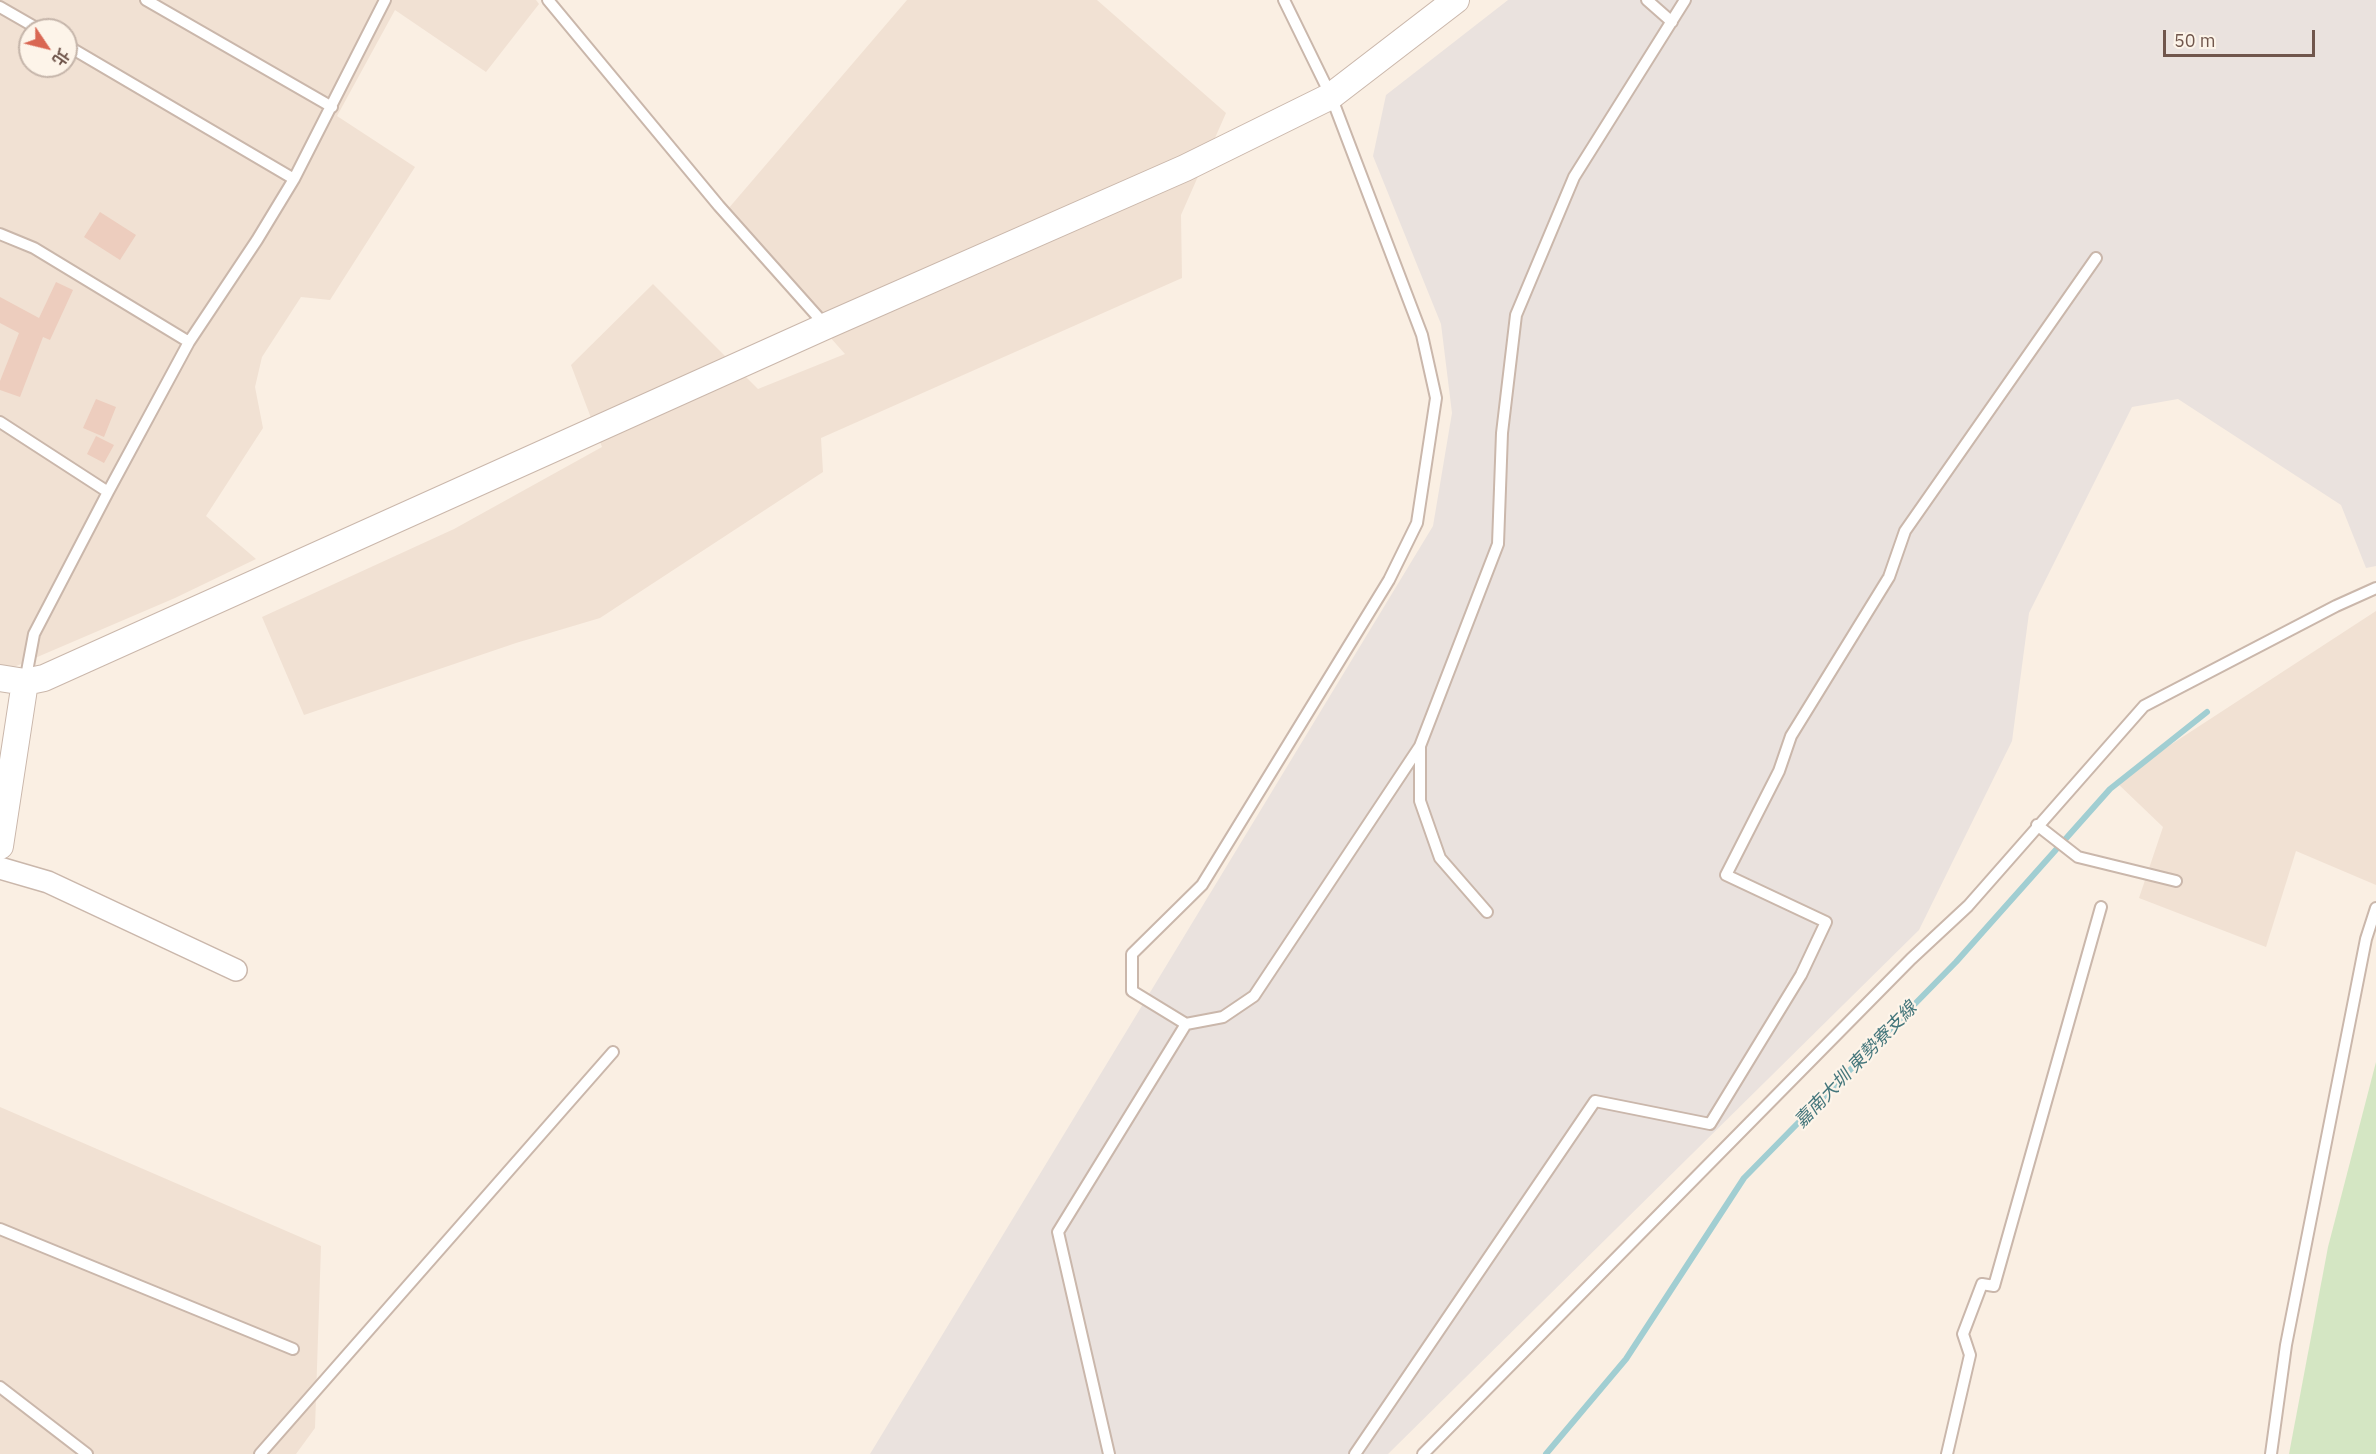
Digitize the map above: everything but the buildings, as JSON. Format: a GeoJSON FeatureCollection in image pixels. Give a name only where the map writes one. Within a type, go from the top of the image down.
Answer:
{"type":"FeatureCollection","features":[{"type":"Feature","properties":{"kind":"street"},"geometry":{"type":"LineString","coordinates":[[0,678],[25,682],[54,673],[826,326],[1185,168],[1330,96],[1456,0]]}},
{"type":"Feature","properties":{"kind":"street"},"geometry":{"type":"LineString","coordinates":[[0,846],[25,682]]}},
{"type":"Feature","properties":{"kind":"street"},"geometry":{"type":"LineString","coordinates":[[0,868],[48,882],[236,970]]}},
{"type":"Feature","properties":{"kind":"lane"},"geometry":{"type":"LineString","coordinates":[[146,0],[332,107]]}},
{"type":"Feature","properties":{"kind":"lane"},"geometry":{"type":"LineString","coordinates":[[25,682],[34,634],[108,492],[189,342],[257,240],[294,179],[385,0]]}},
{"type":"Feature","properties":{"kind":"lane"},"geometry":{"type":"LineString","coordinates":[[548,0],[719,206],[826,326]]}},
{"type":"Feature","properties":{"kind":"lane"},"geometry":{"type":"LineString","coordinates":[[1284,0],[1330,96],[1422,335],[1436,398],[1417,523],[1389,580],[1202,885],[1132,954],[1132,991],[1186,1024],[1223,1017],[1254,996],[1420,746],[1498,544],[1502,433],[1516,315],[1574,177],[1684,0]]}},
{"type":"Feature","properties":{"kind":"lane"},"geometry":{"type":"LineString","coordinates":[[1647,0],[1672,22]]}},
{"type":"Feature","properties":{"kind":"lane"},"geometry":{"type":"LineString","coordinates":[[0,7],[19,18]]}},
{"type":"Feature","properties":{"kind":"lane"},"geometry":{"type":"LineString","coordinates":[[78,52],[294,179]]}},
{"type":"Feature","properties":{"kind":"lane"},"geometry":{"type":"LineString","coordinates":[[0,234],[34,248],[189,342]]}},
{"type":"Feature","properties":{"kind":"lane"},"geometry":{"type":"LineString","coordinates":[[1355,1454],[1595,1101],[1710,1124],[1801,975],[1826,922],[1726,875],[1779,771],[1791,736],[1889,577],[1905,531],[2096,258]]}},
{"type":"Feature","properties":{"kind":"lane"},"geometry":{"type":"LineString","coordinates":[[0,422],[108,492]]}},
{"type":"Feature","properties":{"kind":"lane"},"geometry":{"type":"LineString","coordinates":[[1423,1454],[1911,959],[1968,906],[2144,706],[2336,606],[2376,588]]}},
{"type":"Feature","properties":{"kind":"lane"},"geometry":{"type":"LineString","coordinates":[[1420,746],[1420,801],[1440,858],[1487,912]]}},
{"type":"Feature","properties":{"kind":"lane"},"geometry":{"type":"LineString","coordinates":[[2037,825],[2078,857],[2176,881]]}},
{"type":"Feature","properties":{"kind":"lane"},"geometry":{"type":"LineString","coordinates":[[1947,1454],[1970,1355],[1964,1334],[1982,1284],[1995,1286],[2101,907]]}},
{"type":"Feature","properties":{"kind":"lane"},"geometry":{"type":"LineString","coordinates":[[2271,1454],[2288,1333],[2364,951],[2376,908]]}},
{"type":"Feature","properties":{"kind":"lane"},"geometry":{"type":"LineString","coordinates":[[1109,1454],[1058,1232],[1186,1024]]}},
{"type":"Feature","properties":{"kind":"lane"},"geometry":{"type":"LineString","coordinates":[[260,1454],[614,1052]]}},
{"type":"Feature","properties":{"kind":"lane"},"geometry":{"type":"LineString","coordinates":[[0,1229],[293,1349]]}},
{"type":"Feature","properties":{"kind":"lane"},"geometry":{"type":"LineString","coordinates":[[0,1387],[87,1454]]}},
{"type":"Feature","properties":{"kind":"shaded area"},"geometry":{"type":"Polygon","coordinates":[[[0,0],[536,0],[539,4],[486,72],[395,10],[337,116],[415,167],[330,300],[301,297],[262,357],[255,387],[263,428],[206,516],[256,559],[175,598],[0,673],[0,0]]]}},
{"type":"Feature","properties":{"kind":"shaded area"},"geometry":{"type":"Polygon","coordinates":[[[907,0],[1097,0],[1226,113],[1181,215],[1182,278],[821,438],[823,472],[600,618],[516,643],[304,715],[262,617],[454,529],[602,447],[571,365],[653,284],[758,389],[845,354],[722,216],[907,0]]]}},
{"type":"Feature","properties":{"kind":"shaded area"},"geometry":{"type":"Polygon","coordinates":[[[1508,0],[2376,0],[2376,566],[2366,568],[2341,505],[2178,399],[2132,407],[2029,613],[2012,741],[1919,930],[1388,1454],[870,1454],[1433,526],[1452,413],[1441,324],[1373,156],[1386,95],[1508,0]]]}},
{"type":"Feature","properties":{"kind":"shaded area"},"geometry":{"type":"Polygon","coordinates":[[[2376,611],[2376,885],[2296,851],[2266,947],[2139,898],[2163,827],[2115,781],[2376,611]]]}},
{"type":"Feature","properties":{"kind":"shaded area"},"geometry":{"type":"Polygon","coordinates":[[[0,1107],[321,1246],[315,1428],[296,1454],[0,1454],[0,1107]]]}},
{"type":"Feature","properties":{"kind":"green space"},"geometry":{"type":"Polygon","coordinates":[[[2376,1062],[2376,1454],[2289,1454],[2328,1247],[2376,1062]]]}},
{"type":"Feature","properties":{"kind":"waterway","name":"嘉南大圳 東勢寮支線"},"geometry":{"type":"LineString","coordinates":[[1546,1454],[1626,1359],[1744,1178],[1956,962],[2110,789],[2207,712]]}}]}
